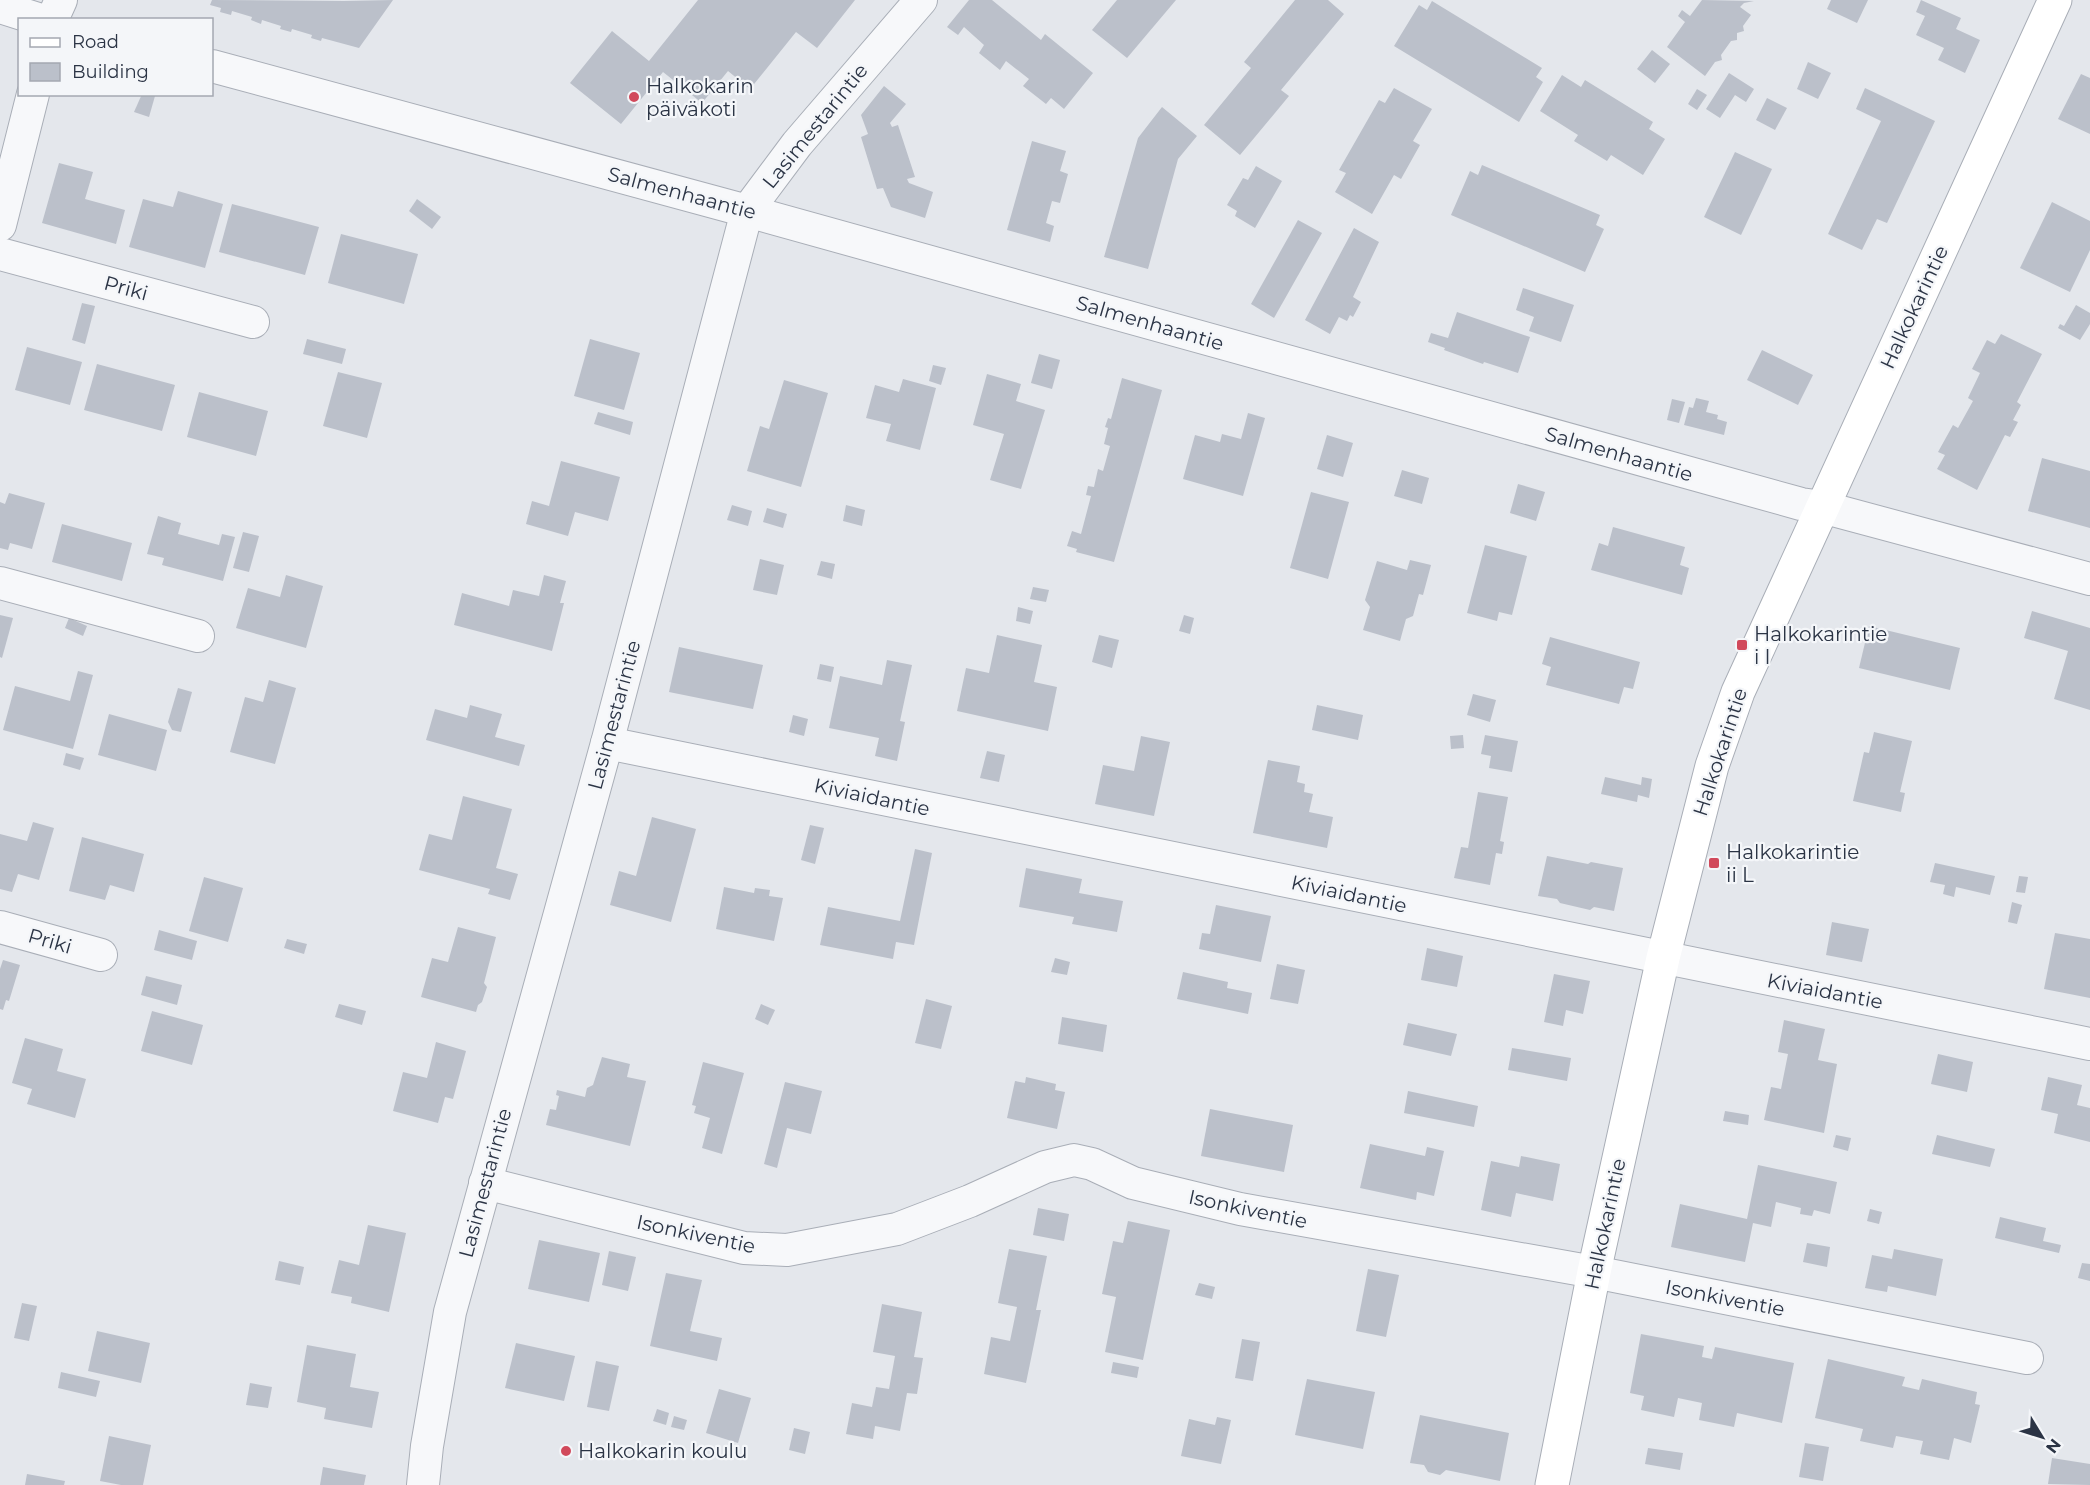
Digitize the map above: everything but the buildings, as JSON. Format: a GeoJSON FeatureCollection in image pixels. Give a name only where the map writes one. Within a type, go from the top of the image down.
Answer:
{"type":"FeatureCollection","features":[{"type":"Feature","properties":{"kind":"street"},"geometry":{"type":"LineString","coordinates":[[53,18],[61,0]]}},
{"type":"Feature","properties":{"kind":"street","name":"Lasimestarintie"},"geometry":{"type":"LineString","coordinates":[[423,1485],[427,1446],[450,1312],[608,743],[747,211],[797,144],[921,0]]}},
{"type":"Feature","properties":{"kind":"street","name":"Halkokarintie"},"geometry":{"type":"LineString","coordinates":[[1552,1485],[1594,1272],[1663,958],[1712,766],[1734,702],[2055,0]]}},
{"type":"Feature","properties":{"kind":"street"},"geometry":{"type":"LineString","coordinates":[[0,7],[35,18]]}},
{"type":"Feature","properties":{"kind":"street","name":"Salmenhaantie"},"geometry":{"type":"LineString","coordinates":[[213,66],[747,211],[1801,504],[1822,507],[2090,579]]}},
{"type":"Feature","properties":{"kind":"street"},"geometry":{"type":"LineString","coordinates":[[0,225],[32,96]]}},
{"type":"Feature","properties":{"kind":"street","name":"Priki"},"geometry":{"type":"LineString","coordinates":[[0,254],[253,322]]}},
{"type":"Feature","properties":{"kind":"street"},"geometry":{"type":"LineString","coordinates":[[0,583],[198,636]]}},
{"type":"Feature","properties":{"kind":"street","name":"Kiviaidantie"},"geometry":{"type":"LineString","coordinates":[[608,743],[2090,1044]]}},
{"type":"Feature","properties":{"kind":"street","name":"Priki"},"geometry":{"type":"LineString","coordinates":[[0,927],[101,956]]}},
{"type":"Feature","properties":{"kind":"street","name":"Isonkiventie"},"geometry":{"type":"LineString","coordinates":[[485,1183],[744,1248],[788,1250],[897,1229],[970,1201],[1045,1167],[1074,1160],[1092,1164],[1133,1183],[1240,1209],[1594,1272],[2027,1358]]}},
{"type":"Feature","properties":{"kind":"place","name":"Halkokarin päiväkoti"},"geometry":{"type":"Point","coordinates":[634,97]}},
{"type":"Feature","properties":{"kind":"place","name":"Halkokarintie i I"},"geometry":{"type":"Point","coordinates":[1742,645]}},
{"type":"Feature","properties":{"kind":"place","name":"Halkokarintie ii L"},"geometry":{"type":"Point","coordinates":[1714,863]}},
{"type":"Feature","properties":{"kind":"place","name":"Halkokarin koulu"},"geometry":{"type":"Point","coordinates":[566,1451]}}]}
